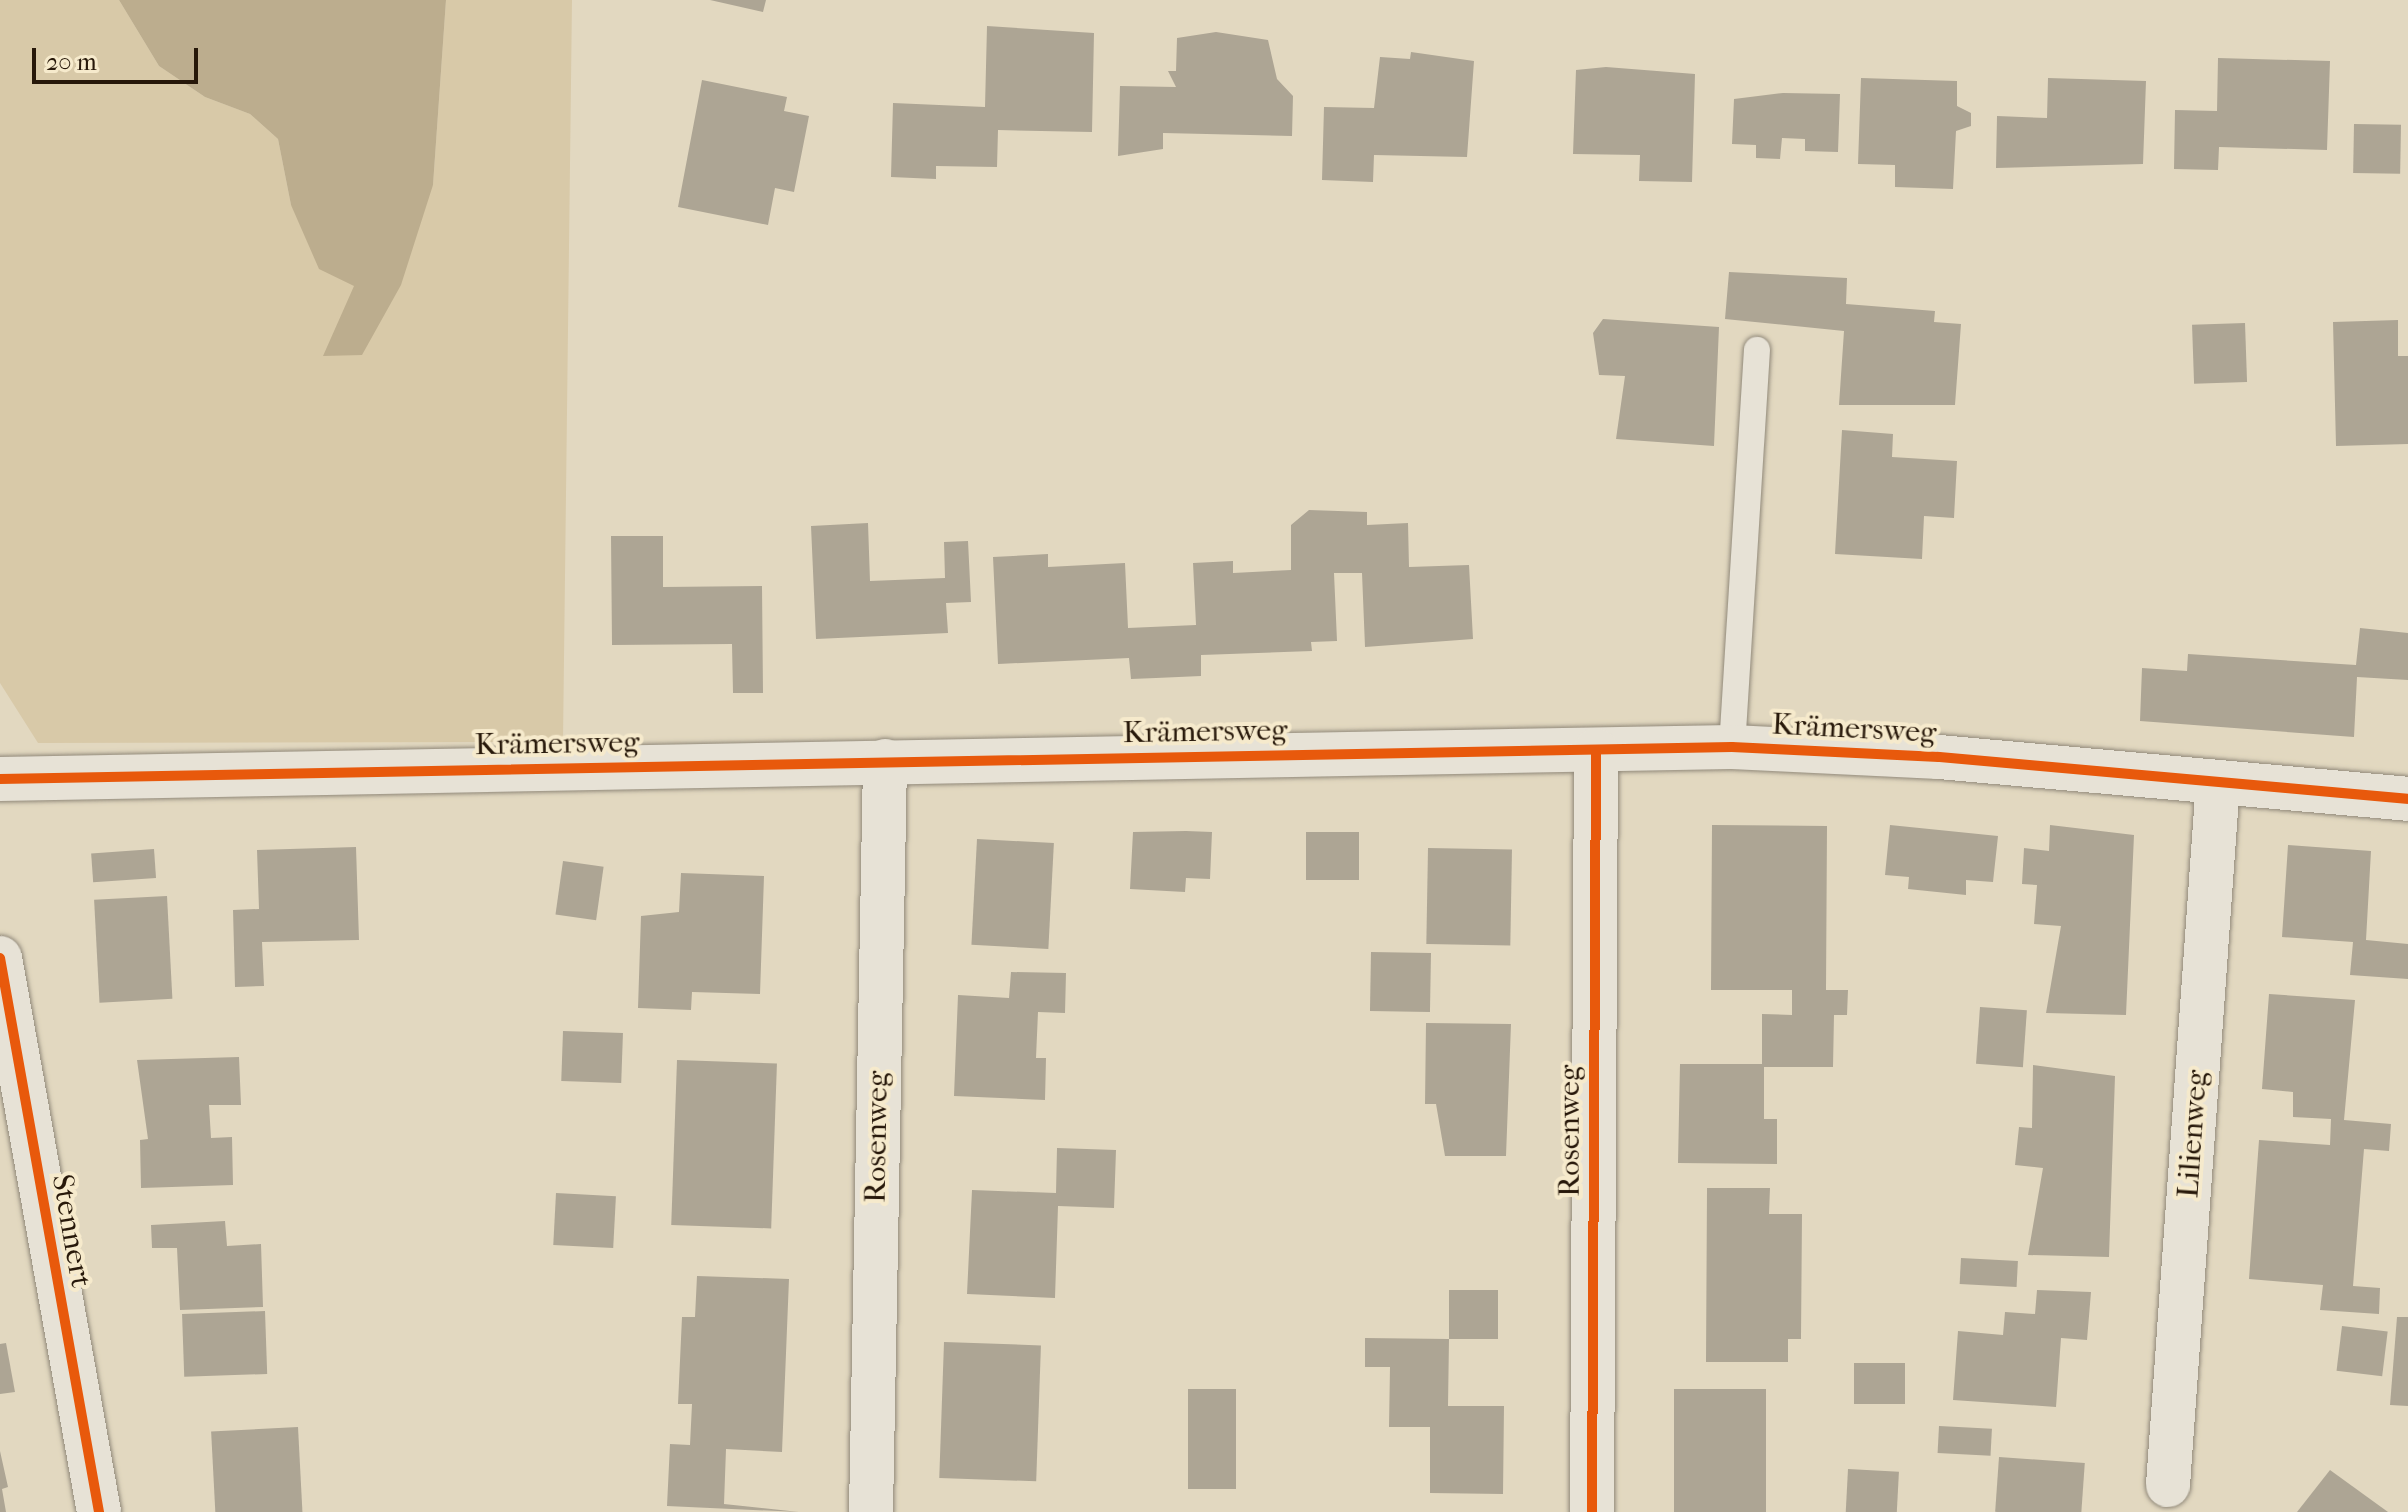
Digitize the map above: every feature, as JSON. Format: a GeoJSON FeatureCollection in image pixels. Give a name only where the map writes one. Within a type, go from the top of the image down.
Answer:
{"type":"FeatureCollection","features":[{"type":"Feature","properties":{"kind":"street","name":"Krämersweg"},"geometry":{"type":"LineString","coordinates":[[0,779],[1732,747],[2408,799]]}},
{"type":"Feature","properties":{"kind":"street","name":"Rosenweg"},"geometry":{"type":"LineString","coordinates":[[1592,1512],[1596,750]]}},
{"type":"Feature","properties":{"kind":"street","name":"Rosenweg"},"geometry":{"type":"LineString","coordinates":[[871,1512],[885,761]]}},
{"type":"Feature","properties":{"kind":"street","name":"Lilienweg"},"geometry":{"type":"LineString","coordinates":[[2168,1485],[2218,782]]}},
{"type":"Feature","properties":{"kind":"street","name":"Stennert"},"geometry":{"type":"LineString","coordinates":[[0,958],[99,1512]]}},
{"type":"Feature","properties":{"kind":"lane"},"geometry":{"type":"LineString","coordinates":[[1732,747],[1757,350]]}},
{"type":"Feature","properties":{"kind":"shaded area"},"geometry":{"type":"Polygon","coordinates":[[[0,0],[119,0],[159,66],[205,97],[250,114],[278,139],[291,205],[355,286],[324,356],[433,185],[446,0],[572,0],[563,742],[38,743],[0,683],[0,0]]]}},
{"type":"Feature","properties":{"kind":"shaded area"},"geometry":{"type":"Polygon","coordinates":[[[119,0],[446,0],[433,185],[401,285],[362,355],[323,356],[354,286],[319,269],[291,205],[278,139],[250,114],[205,97],[159,66],[119,0]]]}},
{"type":"Feature","properties":{"kind":"building"},"geometry":{"type":"Polygon","coordinates":[[[710,0],[766,0],[763,12],[710,0]]]}},
{"type":"Feature","properties":{"kind":"building"},"geometry":{"type":"Polygon","coordinates":[[[987,26],[1094,33],[1092,132],[998,130],[997,167],[936,166],[936,179],[891,177],[893,103],[985,107],[987,26]]]}},
{"type":"Feature","properties":{"kind":"building"},"geometry":{"type":"Polygon","coordinates":[[[1216,32],[1268,40],[1277,79],[1293,96],[1292,136],[1163,133],[1163,149],[1118,156],[1120,86],[1176,87],[1168,71],[1176,71],[1177,38],[1216,32]]]}},
{"type":"Feature","properties":{"kind":"building"},"geometry":{"type":"Polygon","coordinates":[[[1411,52],[1474,61],[1467,157],[1374,155],[1373,182],[1322,180],[1324,107],[1374,108],[1380,57],[1410,59],[1411,52]]]}},
{"type":"Feature","properties":{"kind":"building"},"geometry":{"type":"Polygon","coordinates":[[[2218,58],[2330,61],[2327,150],[2219,147],[2218,170],[2174,169],[2175,110],[2217,111],[2218,58]]]}},
{"type":"Feature","properties":{"kind":"building"},"geometry":{"type":"Polygon","coordinates":[[[1606,67],[1695,74],[1692,182],[1639,181],[1640,155],[1573,154],[1576,70],[1606,67]]]}},
{"type":"Feature","properties":{"kind":"building"},"geometry":{"type":"Polygon","coordinates":[[[1861,78],[1957,81],[1957,106],[1971,113],[1971,126],[1956,131],[1953,189],[1895,187],[1895,165],[1858,164],[1861,78]]]}},
{"type":"Feature","properties":{"kind":"building"},"geometry":{"type":"Polygon","coordinates":[[[2048,78],[2146,81],[2143,164],[1996,168],[1997,116],[2047,118],[2048,78]]]}},
{"type":"Feature","properties":{"kind":"building"},"geometry":{"type":"Polygon","coordinates":[[[702,80],[787,97],[784,111],[809,116],[794,192],[775,188],[768,225],[678,207],[702,80]]]}},
{"type":"Feature","properties":{"kind":"building"},"geometry":{"type":"Polygon","coordinates":[[[1783,93],[1840,94],[1838,152],[1805,151],[1805,139],[1782,138],[1780,159],[1756,158],[1756,145],[1732,144],[1734,99],[1783,93]]]}},
{"type":"Feature","properties":{"kind":"building"},"geometry":{"type":"Polygon","coordinates":[[[2354,124],[2401,125],[2400,174],[2353,173],[2354,124]]]}},
{"type":"Feature","properties":{"kind":"building"},"geometry":{"type":"Polygon","coordinates":[[[1729,272],[1847,278],[1846,304],[1935,311],[1934,322],[1961,324],[1955,405],[1839,405],[1844,331],[1725,319],[1729,272]]]}},
{"type":"Feature","properties":{"kind":"building"},"geometry":{"type":"Polygon","coordinates":[[[1603,319],[1719,327],[1714,446],[1616,439],[1625,376],[1599,375],[1593,333],[1603,319]]]}},
{"type":"Feature","properties":{"kind":"building"},"geometry":{"type":"Polygon","coordinates":[[[2398,320],[2398,356],[2408,356],[2408,444],[2336,446],[2333,322],[2398,320]]]}},
{"type":"Feature","properties":{"kind":"building"},"geometry":{"type":"Polygon","coordinates":[[[2245,323],[2247,382],[2194,384],[2192,325],[2245,323]]]}},
{"type":"Feature","properties":{"kind":"building"},"geometry":{"type":"Polygon","coordinates":[[[1842,430],[1893,434],[1892,457],[1957,461],[1954,518],[1924,516],[1922,559],[1835,554],[1842,430]]]}},
{"type":"Feature","properties":{"kind":"building"},"geometry":{"type":"Polygon","coordinates":[[[1309,510],[1367,512],[1367,525],[1408,523],[1409,567],[1469,565],[1473,639],[1365,647],[1362,573],[1334,573],[1337,641],[1311,642],[1312,651],[1201,655],[1201,676],[1156,678],[1131,679],[1129,658],[998,664],[993,557],[1048,554],[1048,567],[1125,563],[1128,628],[1196,625],[1193,563],[1233,561],[1233,573],[1291,570],[1291,525],[1309,510]]]}},
{"type":"Feature","properties":{"kind":"building"},"geometry":{"type":"Polygon","coordinates":[[[868,523],[870,581],[945,578],[944,542],[968,541],[971,602],[946,603],[948,633],[816,639],[811,526],[868,523]]]}},
{"type":"Feature","properties":{"kind":"building"},"geometry":{"type":"Polygon","coordinates":[[[611,536],[663,536],[663,587],[762,586],[763,693],[733,693],[732,644],[612,645],[611,536]]]}},
{"type":"Feature","properties":{"kind":"building"},"geometry":{"type":"Polygon","coordinates":[[[2360,628],[2408,633],[2408,680],[2357,677],[2354,737],[2140,721],[2142,668],[2187,671],[2188,654],[2356,665],[2360,628]]]}},
{"type":"Feature","properties":{"kind":"building"},"geometry":{"type":"Polygon","coordinates":[[[1712,825],[1827,826],[1826,990],[1848,990],[1847,1015],[1834,1015],[1833,1067],[1764,1067],[1764,1119],[1777,1119],[1777,1164],[1678,1163],[1680,1064],[1762,1064],[1762,1014],[1792,1015],[1792,990],[1711,990],[1712,825]]]}},
{"type":"Feature","properties":{"kind":"building"},"geometry":{"type":"Polygon","coordinates":[[[1890,825],[1998,836],[1993,882],[1966,880],[1966,895],[1908,889],[1909,877],[1885,875],[1890,825]]]}},
{"type":"Feature","properties":{"kind":"building"},"geometry":{"type":"Polygon","coordinates":[[[2050,825],[2134,835],[2126,1015],[2046,1013],[2061,926],[2034,924],[2037,885],[2022,884],[2024,848],[2049,851],[2050,825]]]}},
{"type":"Feature","properties":{"kind":"building"},"geometry":{"type":"Polygon","coordinates":[[[1133,832],[1212,832],[1210,879],[1186,878],[1185,892],[1130,889],[1133,832]]]}},
{"type":"Feature","properties":{"kind":"building"},"geometry":{"type":"Polygon","coordinates":[[[1306,832],[1359,832],[1359,880],[1306,880],[1306,832]]]}},
{"type":"Feature","properties":{"kind":"building"},"geometry":{"type":"Polygon","coordinates":[[[977,839],[1054,843],[1048,949],[971,945],[977,839]]]}},
{"type":"Feature","properties":{"kind":"building"},"geometry":{"type":"Polygon","coordinates":[[[2288,845],[2371,851],[2366,940],[2408,944],[2408,979],[2350,975],[2353,942],[2282,937],[2288,845]]]}},
{"type":"Feature","properties":{"kind":"building"},"geometry":{"type":"Polygon","coordinates":[[[356,847],[359,940],[262,942],[264,986],[235,987],[233,910],[259,909],[257,850],[356,847]]]}},
{"type":"Feature","properties":{"kind":"building"},"geometry":{"type":"Polygon","coordinates":[[[1428,848],[1512,849],[1510,945],[1426,944],[1428,848]]]}},
{"type":"Feature","properties":{"kind":"building"},"geometry":{"type":"Polygon","coordinates":[[[154,849],[156,878],[93,882],[91,853],[154,849]]]}},
{"type":"Feature","properties":{"kind":"building"},"geometry":{"type":"Polygon","coordinates":[[[563,861],[604,867],[596,920],[555,914],[563,861]]]}},
{"type":"Feature","properties":{"kind":"building"},"geometry":{"type":"Polygon","coordinates":[[[681,873],[764,876],[760,994],[692,992],[691,1010],[638,1008],[641,916],[679,912],[681,873]]]}},
{"type":"Feature","properties":{"kind":"building"},"geometry":{"type":"Polygon","coordinates":[[[167,896],[172,999],[99,1003],[94,900],[167,896]]]}},
{"type":"Feature","properties":{"kind":"building"},"geometry":{"type":"Polygon","coordinates":[[[1371,952],[1431,953],[1430,1012],[1370,1011],[1371,952]]]}},
{"type":"Feature","properties":{"kind":"building"},"geometry":{"type":"Polygon","coordinates":[[[1011,972],[1066,973],[1065,1013],[1038,1012],[1036,1058],[1046,1058],[1045,1100],[954,1096],[958,995],[1009,998],[1011,972]]]}},
{"type":"Feature","properties":{"kind":"building"},"geometry":{"type":"Polygon","coordinates":[[[2269,994],[2355,1000],[2344,1120],[2391,1124],[2389,1151],[2364,1149],[2353,1286],[2380,1288],[2379,1314],[2320,1310],[2323,1285],[2249,1279],[2259,1140],[2330,1145],[2331,1119],[2293,1117],[2293,1092],[2262,1089],[2269,994]]]}},
{"type":"Feature","properties":{"kind":"building"},"geometry":{"type":"Polygon","coordinates":[[[1980,1007],[2027,1010],[2023,1067],[1976,1064],[1980,1007]]]}},
{"type":"Feature","properties":{"kind":"building"},"geometry":{"type":"Polygon","coordinates":[[[1426,1023],[1511,1024],[1506,1156],[1445,1156],[1436,1104],[1425,1104],[1426,1023]]]}},
{"type":"Feature","properties":{"kind":"building"},"geometry":{"type":"Polygon","coordinates":[[[563,1031],[623,1033],[621,1083],[561,1081],[563,1031]]]}},
{"type":"Feature","properties":{"kind":"building"},"geometry":{"type":"Polygon","coordinates":[[[239,1057],[241,1105],[209,1105],[211,1138],[232,1137],[233,1185],[141,1188],[140,1140],[148,1139],[137,1060],[239,1057]]]}},
{"type":"Feature","properties":{"kind":"building"},"geometry":{"type":"Polygon","coordinates":[[[677,1060],[777,1063],[771,1228],[671,1225],[677,1060]]]}},
{"type":"Feature","properties":{"kind":"building"},"geometry":{"type":"Polygon","coordinates":[[[2033,1065],[2115,1076],[2109,1257],[2028,1255],[2043,1168],[2015,1165],[2019,1127],[2032,1128],[2033,1065]]]}},
{"type":"Feature","properties":{"kind":"building"},"geometry":{"type":"Polygon","coordinates":[[[1057,1148],[1116,1150],[1114,1208],[1058,1206],[1055,1298],[967,1294],[972,1190],[1056,1193],[1057,1148]]]}},
{"type":"Feature","properties":{"kind":"building"},"geometry":{"type":"Polygon","coordinates":[[[1707,1188],[1770,1188],[1769,1214],[1802,1214],[1801,1339],[1788,1339],[1788,1362],[1706,1362],[1707,1188]]]}},
{"type":"Feature","properties":{"kind":"building"},"geometry":{"type":"Polygon","coordinates":[[[556,1193],[616,1196],[613,1248],[553,1245],[556,1193]]]}},
{"type":"Feature","properties":{"kind":"building"},"geometry":{"type":"Polygon","coordinates":[[[225,1221],[227,1246],[261,1244],[263,1307],[180,1310],[177,1248],[152,1248],[151,1225],[225,1221]]]}},
{"type":"Feature","properties":{"kind":"building"},"geometry":{"type":"Polygon","coordinates":[[[1961,1258],[2018,1261],[2017,1287],[1960,1284],[1961,1258]]]}},
{"type":"Feature","properties":{"kind":"building"},"geometry":{"type":"Polygon","coordinates":[[[697,1276],[789,1279],[782,1452],[726,1449],[724,1504],[799,1512],[667,1506],[670,1444],[690,1445],[692,1404],[678,1404],[682,1317],[695,1317],[697,1276]]]}},
{"type":"Feature","properties":{"kind":"building"},"geometry":{"type":"Polygon","coordinates":[[[1449,1290],[1498,1290],[1498,1339],[1449,1339],[1449,1290]]]}},
{"type":"Feature","properties":{"kind":"building"},"geometry":{"type":"Polygon","coordinates":[[[2037,1290],[2091,1292],[2087,1340],[2061,1338],[2056,1407],[1953,1400],[1958,1331],[2003,1335],[2005,1312],[2035,1314],[2037,1290]]]}},
{"type":"Feature","properties":{"kind":"building"},"geometry":{"type":"Polygon","coordinates":[[[265,1311],[267,1374],[184,1377],[182,1314],[265,1311]]]}},
{"type":"Feature","properties":{"kind":"building"},"geometry":{"type":"Polygon","coordinates":[[[2397,1317],[2408,1317],[2408,1406],[2390,1405],[2397,1317]]]}},
{"type":"Feature","properties":{"kind":"building"},"geometry":{"type":"Polygon","coordinates":[[[2342,1326],[2388,1332],[2382,1376],[2337,1371],[2342,1326]]]}},
{"type":"Feature","properties":{"kind":"building"},"geometry":{"type":"Polygon","coordinates":[[[1365,1338],[1449,1339],[1448,1406],[1504,1406],[1503,1494],[1430,1493],[1430,1427],[1389,1427],[1390,1367],[1365,1367],[1365,1338]]]}},
{"type":"Feature","properties":{"kind":"building"},"geometry":{"type":"Polygon","coordinates":[[[944,1342],[1041,1345],[1036,1481],[939,1478],[944,1342]]]}},
{"type":"Feature","properties":{"kind":"building"},"geometry":{"type":"Polygon","coordinates":[[[6,1343],[15,1392],[0,1394],[0,1344],[6,1343]]]}},
{"type":"Feature","properties":{"kind":"building"},"geometry":{"type":"Polygon","coordinates":[[[1854,1363],[1905,1363],[1905,1404],[1854,1404],[1854,1363]]]}},
{"type":"Feature","properties":{"kind":"building"},"geometry":{"type":"Polygon","coordinates":[[[1188,1389],[1236,1389],[1236,1489],[1188,1489],[1188,1389]]]}},
{"type":"Feature","properties":{"kind":"building"},"geometry":{"type":"Polygon","coordinates":[[[1674,1389],[1766,1389],[1766,1512],[1674,1512],[1674,1389]]]}},
{"type":"Feature","properties":{"kind":"building"},"geometry":{"type":"Polygon","coordinates":[[[1939,1426],[1992,1429],[1991,1456],[1938,1453],[1939,1426]]]}},
{"type":"Feature","properties":{"kind":"building"},"geometry":{"type":"Polygon","coordinates":[[[298,1427],[302,1512],[215,1512],[211,1432],[298,1427]]]}},
{"type":"Feature","properties":{"kind":"building"},"geometry":{"type":"Polygon","coordinates":[[[0,1451],[8,1487],[2,1489],[6,1512],[0,1512],[0,1451]]]}},
{"type":"Feature","properties":{"kind":"building"},"geometry":{"type":"Polygon","coordinates":[[[1999,1457],[2085,1463],[2081,1512],[1995,1512],[1999,1457]]]}},
{"type":"Feature","properties":{"kind":"building"},"geometry":{"type":"Polygon","coordinates":[[[1848,1469],[1899,1472],[1897,1512],[1846,1512],[1848,1469]]]}},
{"type":"Feature","properties":{"kind":"building"},"geometry":{"type":"Polygon","coordinates":[[[2330,1470],[2388,1512],[2297,1512],[2330,1470]]]}},
{"type":"Feature","properties":{"kind":"cycle path"},"geometry":{"type":"LineString","coordinates":[[0,779],[1732,747],[1939,757],[2408,799]]}},
{"type":"Feature","properties":{"kind":"cycle path"},"geometry":{"type":"LineString","coordinates":[[1592,1512],[1596,750]]}},
{"type":"Feature","properties":{"kind":"cycle path"},"geometry":{"type":"LineString","coordinates":[[0,958],[99,1512]]}}]}
